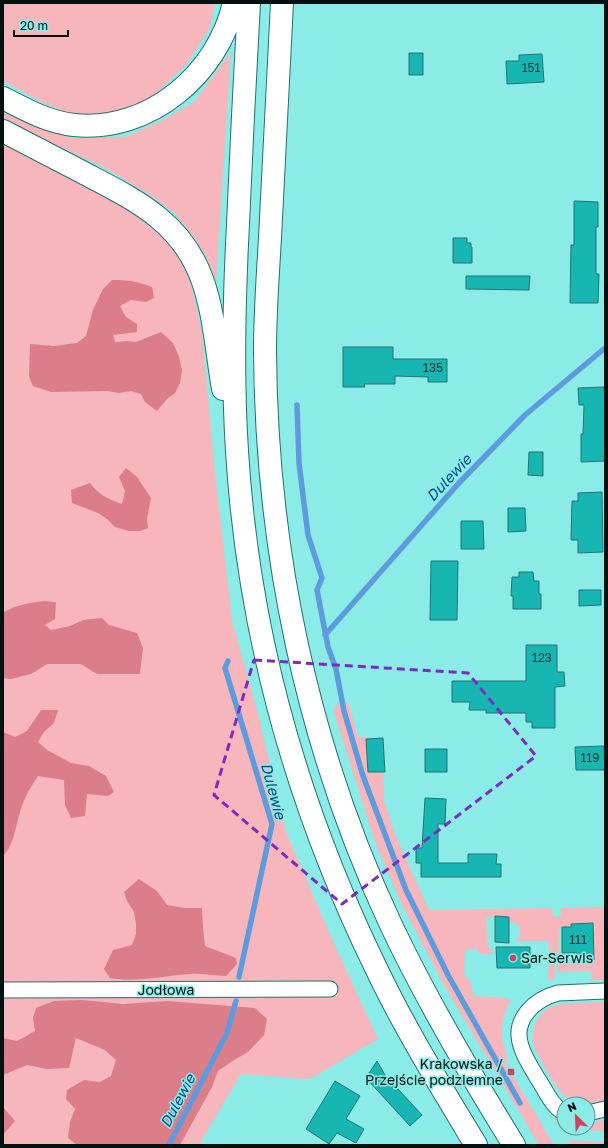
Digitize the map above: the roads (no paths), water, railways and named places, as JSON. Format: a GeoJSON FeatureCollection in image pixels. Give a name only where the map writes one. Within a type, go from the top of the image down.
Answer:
{"type":"FeatureCollection","features":[{"type":"Feature","properties":{"kind":"highway"},"geometry":{"type":"LineString","coordinates":[[3,98],[29,112],[45,118],[74,125],[119,123],[135,118],[165,102],[181,90],[204,66],[215,51],[223,35],[232,15],[234,3]]}},
{"type":"Feature","properties":{"kind":"highway"},"geometry":{"type":"LineString","coordinates":[[249,3],[233,320],[234,383],[236,450],[240,493],[247,553],[264,649],[280,715],[309,809],[346,904],[376,970],[412,1038],[476,1145]]}},
{"type":"Feature","properties":{"kind":"highway"},"geometry":{"type":"LineString","coordinates":[[282,3],[267,290],[266,355],[270,451],[276,522],[285,584],[296,643],[314,715],[340,798],[381,902],[421,986],[461,1057],[514,1145]]}},
{"type":"Feature","properties":{"kind":"highway"},"geometry":{"type":"LineString","coordinates":[[3,131],[136,201],[163,221],[181,239],[193,258],[206,290],[210,306],[226,409],[236,450]]}},
{"type":"Feature","properties":{"kind":"street","name":"Jodłowa"},"geometry":{"type":"LineString","coordinates":[[3,990],[330,990]]}},
{"type":"Feature","properties":{"kind":"street"},"geometry":{"type":"LineString","coordinates":[[556,1106],[552,1102],[521,1048],[519,1034],[522,1020],[531,1006],[551,995],[558,993],[605,991]]}},
{"type":"Feature","properties":{"kind":"waterway","name":"Dulewie"},"geometry":{"type":"LineString","coordinates":[[325,635],[458,484],[525,415],[605,348]]}},
{"type":"Feature","properties":{"kind":"waterway"},"geometry":{"type":"LineString","coordinates":[[297,405],[299,463],[308,535],[322,578],[317,590],[328,647],[336,669],[344,711],[363,776],[406,890],[448,975],[520,1103]]}},
{"type":"Feature","properties":{"kind":"waterway","name":"Dulewie"},"geometry":{"type":"LineString","coordinates":[[228,661],[225,668],[272,824],[239,977]]}},
{"type":"Feature","properties":{"kind":"waterway","name":"Dulewie"},"geometry":{"type":"LineString","coordinates":[[169,1145],[227,1033],[236,1001]]}},
{"type":"Feature","properties":{"kind":"place","name":"Sar-Serwis"},"geometry":{"type":"Point","coordinates":[513,958]}},
{"type":"Feature","properties":{"kind":"place","name":"Krakowska / Przejście podziemne"},"geometry":{"type":"Point","coordinates":[511,1072]}}]}
